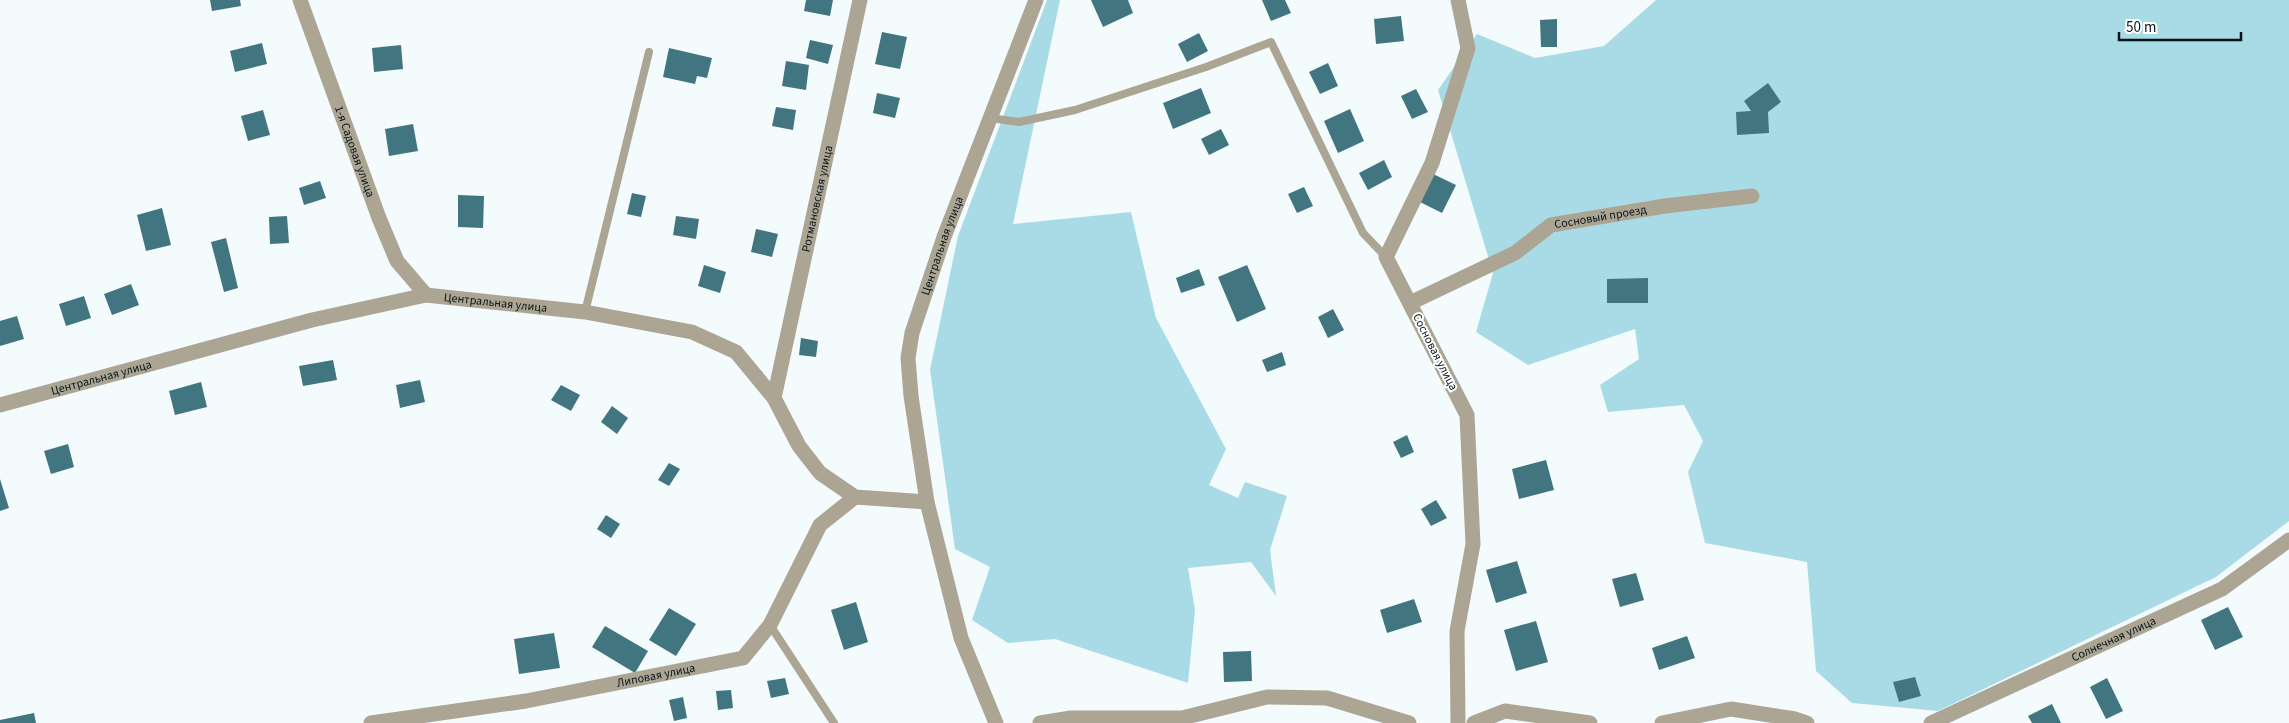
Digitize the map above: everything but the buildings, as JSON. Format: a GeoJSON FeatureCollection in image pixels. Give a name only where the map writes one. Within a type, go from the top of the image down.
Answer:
{"type":"FeatureCollection","features":[{"type":"Feature","properties":{"kind":"street","name":"1-я Садовая улица"},"geometry":{"type":"LineString","coordinates":[[300,0],[379,218],[397,261],[426,295]]}},
{"type":"Feature","properties":{"kind":"street","name":"Ротмановская улица"},"geometry":{"type":"LineString","coordinates":[[774,398],[860,0]]}},
{"type":"Feature","properties":{"kind":"street","name":"Центральная улица"},"geometry":{"type":"LineString","coordinates":[[996,723],[961,638],[926,502],[908,358],[912,333],[944,236],[1036,0]]}},
{"type":"Feature","properties":{"kind":"street"},"geometry":{"type":"LineString","coordinates":[[1386,256],[1432,162],[1468,48],[1458,0]]}},
{"type":"Feature","properties":{"kind":"street","name":"Сосновый проезд"},"geometry":{"type":"LineString","coordinates":[[1410,303],[1515,253],[1551,225],[1665,206],[1752,196]]}},
{"type":"Feature","properties":{"kind":"street","name":"Сосновая улица"},"geometry":{"type":"LineString","coordinates":[[1386,256],[1467,415],[1473,544],[1457,631],[1458,723]]}},
{"type":"Feature","properties":{"kind":"street","name":"Центральная улица"},"geometry":{"type":"LineString","coordinates":[[0,406],[312,320],[426,295],[585,312],[692,332],[736,352],[774,398],[799,446],[820,473],[855,498]]}},
{"type":"Feature","properties":{"kind":"street"},"geometry":{"type":"LineString","coordinates":[[855,498],[926,502]]}},
{"type":"Feature","properties":{"kind":"street","name":"Липовая улица"},"geometry":{"type":"LineString","coordinates":[[371,723],[526,701],[743,658],[770,625],[820,525],[855,498]]}},
{"type":"Feature","properties":{"kind":"street","name":"Солнечная улица"},"geometry":{"type":"LineString","coordinates":[[1931,723],[2222,589],[2289,540]]}},
{"type":"Feature","properties":{"kind":"street"},"geometry":{"type":"LineString","coordinates":[[1040,723],[1071,718],[1183,721],[1267,697],[1327,698],[1409,723]]}},
{"type":"Feature","properties":{"kind":"street"},"geometry":{"type":"LineString","coordinates":[[1662,723],[1732,709],[1795,719],[1807,723]]}},
{"type":"Feature","properties":{"kind":"street"},"geometry":{"type":"LineString","coordinates":[[1474,723],[1505,711],[1590,723]]}},
{"type":"Feature","properties":{"kind":"lane"},"geometry":{"type":"LineString","coordinates":[[990,118],[1019,122],[1075,110],[1206,67],[1272,42],[1362,233],[1386,256]]}},
{"type":"Feature","properties":{"kind":"lane"},"geometry":{"type":"LineString","coordinates":[[585,312],[649,52]]}},
{"type":"Feature","properties":{"kind":"lane"},"geometry":{"type":"LineString","coordinates":[[770,625],[834,723]]}},
{"type":"Feature","properties":{"kind":"shaded area"},"geometry":{"type":"Polygon","coordinates":[[[1047,0],[1060,0],[1013,224],[1131,212],[1156,318],[1226,449],[1209,485],[1238,498],[1245,482],[1287,496],[1270,550],[1276,596],[1251,562],[1188,568],[1195,610],[1188,683],[1055,639],[1008,643],[972,620],[990,567],[955,549],[930,370],[958,236],[1047,0]]]}},
{"type":"Feature","properties":{"kind":"shaded area"},"geometry":{"type":"Polygon","coordinates":[[[1656,0],[2289,0],[2289,521],[2216,577],[1938,711],[1852,703],[1816,671],[1807,562],[1705,543],[1688,472],[1703,441],[1684,405],[1608,412],[1600,385],[1639,359],[1635,329],[1528,365],[1476,332],[1493,273],[1438,90],[1477,34],[1535,58],[1604,46],[1656,0]]]}}]}
